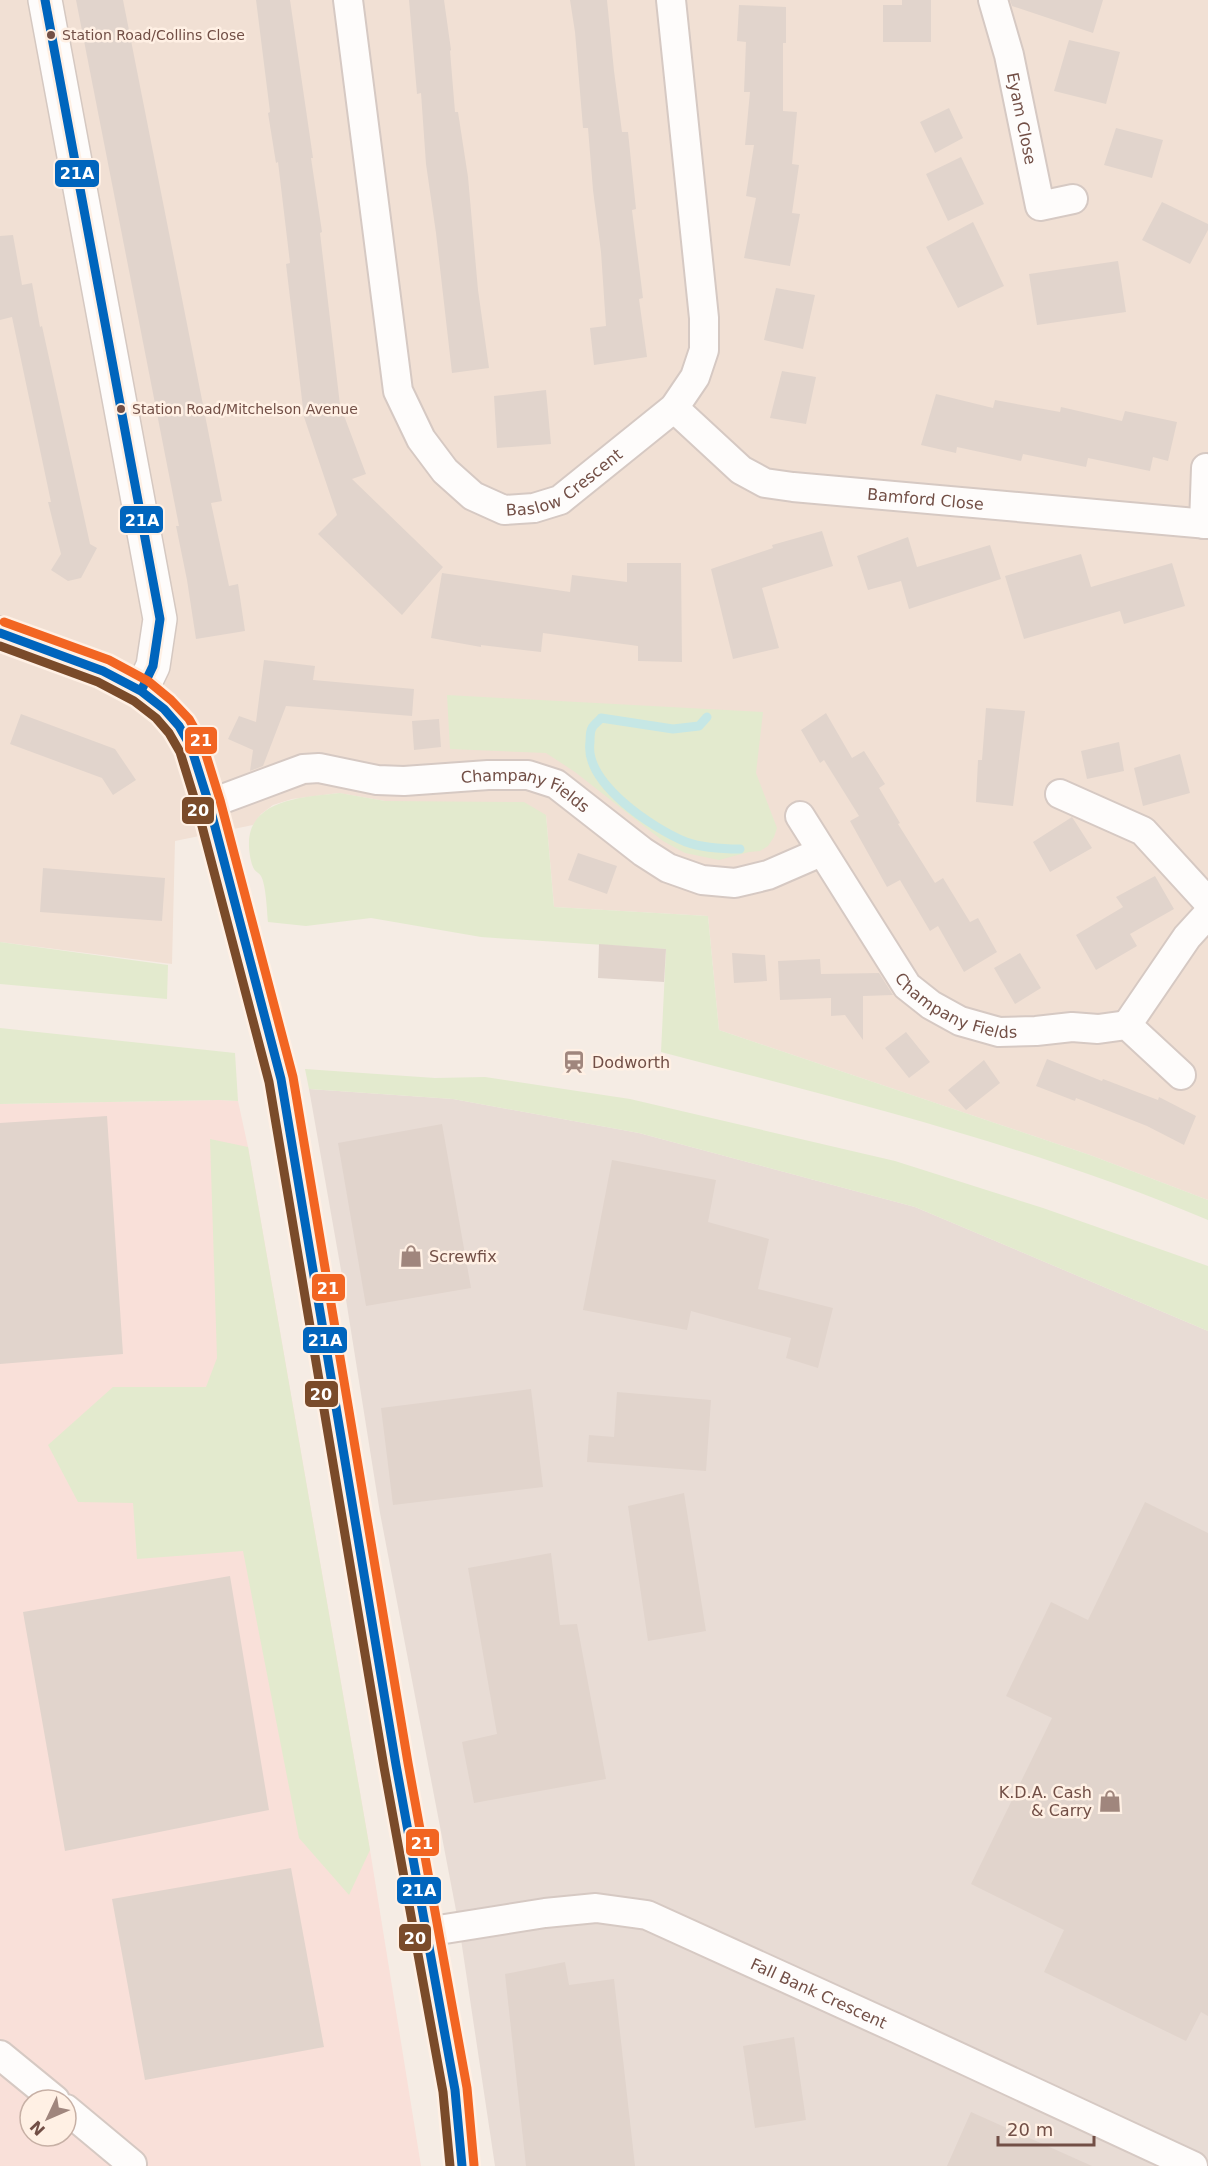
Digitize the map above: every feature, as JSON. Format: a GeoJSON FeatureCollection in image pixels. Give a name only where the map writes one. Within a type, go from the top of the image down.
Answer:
{"type":"FeatureCollection","features":[{"type":"Feature","properties":{"kind":"main road"},"geometry":{"type":"LineString","coordinates":[[45,0],[160,619],[153,666],[141,690]]}},
{"type":"Feature","properties":{"kind":"main road"},"geometry":{"type":"LineString","coordinates":[[0,633],[103,671],[141,690],[164,709],[191,747],[209,804],[281,1078],[396,1765],[455,2090],[462,2166]]}},
{"type":"Feature","properties":{"kind":"street","name":"Baslow Crescent"},"geometry":{"type":"LineString","coordinates":[[348,0],[398,391],[421,439],[445,471],[473,496],[504,510],[534,508],[560,500],[674,408],[695,377],[704,350],[704,318],[671,0]]}},
{"type":"Feature","properties":{"kind":"street","name":"Eyam Close"},"geometry":{"type":"LineString","coordinates":[[993,0],[1009,55],[1040,206],[1072,199]]}},
{"type":"Feature","properties":{"kind":"street","name":"Bamford Close"},"geometry":{"type":"LineString","coordinates":[[674,408],[741,470],[765,483],[1206,524],[1206,468]]}},
{"type":"Feature","properties":{"kind":"street","name":"Champany Fields"},"geometry":{"type":"LineString","coordinates":[[209,804],[303,769],[319,768],[377,780],[404,781],[488,775],[528,775],[556,784],[642,852],[668,868],[702,880],[735,883],[768,875],[821,852]]}},
{"type":"Feature","properties":{"kind":"street"},"geometry":{"type":"LineString","coordinates":[[1060,794],[1143,831],[1208,902]]}},
{"type":"Feature","properties":{"kind":"street","name":"Champany Fields"},"geometry":{"type":"LineString","coordinates":[[800,816],[907,986],[931,1005],[960,1021],[999,1032],[1072,1027],[1098,1029],[1127,1025]]}},
{"type":"Feature","properties":{"kind":"street"},"geometry":{"type":"LineString","coordinates":[[1181,1075],[1127,1025],[1187,937],[1208,914]]}},
{"type":"Feature","properties":{"kind":"street","name":"Fall Bank Crescent"},"geometry":{"type":"LineString","coordinates":[[426,1932],[596,1908],[647,1915],[909,2033],[1193,2166]]}},
{"type":"Feature","properties":{"kind":"street"},"geometry":{"type":"LineString","coordinates":[[0,2055],[40,2088]]}},
{"type":"Feature","properties":{"kind":"street"},"geometry":{"type":"LineString","coordinates":[[78,2119],[132,2164],[130,2166]]}},
{"type":"Feature","properties":{"kind":"shaded area"},"geometry":{"type":"Polygon","coordinates":[[[0,0],[1208,0],[1208,1200],[1090,1155],[719,1030],[708,916],[554,907],[546,815],[385,801],[339,793],[292,799],[273,805],[261,814],[253,825],[175,841],[172,964],[0,942],[0,0]]]}},
{"type":"Feature","properties":{"kind":"shaded area"},"geometry":{"type":"Polygon","coordinates":[[[309,1089],[453,1099],[639,1133],[915,1207],[1208,1331],[1208,2166],[495,2166],[459,1926],[380,1513],[344,1287],[309,1089]]]}},
{"type":"Feature","properties":{"kind":"shaded area"},"geometry":{"type":"Polygon","coordinates":[[[238,1101],[248,1147],[370,1850],[421,2166],[0,2166],[0,1104],[238,1101]]]}},
{"type":"Feature","properties":{"kind":"green space"},"geometry":{"type":"Polygon","coordinates":[[[447,695],[763,712],[756,773],[777,828],[774,837],[768,846],[760,851],[719,860],[685,853],[663,841],[575,772],[546,753],[450,749],[447,695]]]}},
{"type":"Feature","properties":{"kind":"green space"},"geometry":{"type":"Polygon","coordinates":[[[340,793],[385,801],[524,802],[546,815],[554,907],[708,916],[719,1030],[1090,1155],[1208,1200],[1208,1220],[1074,1169],[938,1126],[661,1052],[666,949],[481,937],[371,918],[306,926],[268,922],[263,880],[253,867],[249,851],[251,830],[258,818],[268,809],[281,803],[311,796],[340,793]]]}},
{"type":"Feature","properties":{"kind":"green space"},"geometry":{"type":"Polygon","coordinates":[[[0,942],[168,965],[167,999],[0,984],[0,942]]]}},
{"type":"Feature","properties":{"kind":"green space"},"geometry":{"type":"Polygon","coordinates":[[[0,1028],[235,1053],[238,1101],[0,1104],[0,1028]]]}},
{"type":"Feature","properties":{"kind":"green space"},"geometry":{"type":"Polygon","coordinates":[[[305,1069],[435,1078],[485,1077],[630,1099],[895,1161],[1043,1208],[1208,1266],[1208,1331],[915,1207],[639,1133],[453,1099],[309,1089],[305,1069]]]}},
{"type":"Feature","properties":{"kind":"green space"},"geometry":{"type":"Polygon","coordinates":[[[210,1139],[248,1147],[370,1850],[349,1895],[299,1838],[243,1551],[137,1559],[133,1503],[78,1502],[48,1445],[113,1387],[206,1387],[217,1358],[210,1139]]]}},
{"type":"Feature","properties":{"kind":"building"},"geometry":{"type":"Polygon","coordinates":[[[76,0],[123,0],[222,501],[211,503],[229,586],[238,584],[245,631],[196,639],[176,526],[179,526],[76,0]]]}},
{"type":"Feature","properties":{"kind":"building"},"geometry":{"type":"Polygon","coordinates":[[[256,0],[290,0],[313,158],[311,158],[322,232],[320,233],[340,405],[366,474],[352,479],[443,567],[402,615],[318,534],[337,515],[304,417],[286,264],[290,263],[278,162],[276,163],[268,113],[270,112],[256,0]]]}},
{"type":"Feature","properties":{"kind":"building"},"geometry":{"type":"Polygon","coordinates":[[[409,0],[444,0],[451,50],[455,112],[458,112],[468,177],[478,290],[489,368],[452,373],[426,164],[421,93],[417,94],[409,0]]]}},
{"type":"Feature","properties":{"kind":"building"},"geometry":{"type":"Polygon","coordinates":[[[570,0],[607,0],[622,132],[628,132],[636,209],[632,210],[643,298],[639,299],[647,357],[594,365],[590,328],[606,326],[588,128],[583,128],[570,0]]]}},
{"type":"Feature","properties":{"kind":"building"},"geometry":{"type":"Polygon","coordinates":[[[902,0],[931,0],[931,42],[883,42],[883,5],[902,5],[902,0]]]}},
{"type":"Feature","properties":{"kind":"building"},"geometry":{"type":"Polygon","coordinates":[[[1010,0],[1103,0],[1093,33],[1012,6],[1010,0]]]}},
{"type":"Feature","properties":{"kind":"building"},"geometry":{"type":"Polygon","coordinates":[[[739,5],[786,7],[786,43],[783,43],[783,111],[797,112],[792,164],[799,165],[792,213],[800,214],[790,266],[744,258],[756,198],[746,196],[754,145],[745,145],[750,92],[744,92],[746,42],[737,41],[739,5]]]}},
{"type":"Feature","properties":{"kind":"building"},"geometry":{"type":"Polygon","coordinates":[[[1069,40],[1120,52],[1106,104],[1054,91],[1069,40]]]}},
{"type":"Feature","properties":{"kind":"building"},"geometry":{"type":"Polygon","coordinates":[[[949,108],[963,138],[935,153],[920,122],[949,108]]]}},
{"type":"Feature","properties":{"kind":"building"},"geometry":{"type":"Polygon","coordinates":[[[1116,128],[1163,140],[1152,178],[1104,165],[1116,128]]]}},
{"type":"Feature","properties":{"kind":"building"},"geometry":{"type":"Polygon","coordinates":[[[961,157],[984,204],[948,221],[926,174],[961,157]]]}},
{"type":"Feature","properties":{"kind":"building"},"geometry":{"type":"Polygon","coordinates":[[[1162,202],[1208,224],[1208,230],[1190,264],[1142,240],[1162,202]]]}},
{"type":"Feature","properties":{"kind":"building"},"geometry":{"type":"Polygon","coordinates":[[[973,222],[1004,286],[958,308],[926,247],[973,222]]]}},
{"type":"Feature","properties":{"kind":"building"},"geometry":{"type":"Polygon","coordinates":[[[13,235],[22,285],[32,283],[90,544],[97,548],[81,578],[68,581],[51,570],[61,554],[48,502],[51,502],[12,317],[0,320],[0,236],[13,235]]]}},
{"type":"Feature","properties":{"kind":"building"},"geometry":{"type":"Polygon","coordinates":[[[1118,261],[1126,312],[1037,325],[1029,274],[1118,261]]]}},
{"type":"Feature","properties":{"kind":"building"},"geometry":{"type":"Polygon","coordinates":[[[776,288],[815,295],[803,349],[764,340],[776,288]]]}},
{"type":"Feature","properties":{"kind":"building"},"geometry":{"type":"Polygon","coordinates":[[[782,371],[816,377],[806,424],[770,418],[782,371]]]}},
{"type":"Feature","properties":{"kind":"building"},"geometry":{"type":"Polygon","coordinates":[[[546,390],[551,444],[497,448],[494,396],[546,390]]]}},
{"type":"Feature","properties":{"kind":"building"},"geometry":{"type":"Polygon","coordinates":[[[936,394],[993,408],[995,400],[1060,412],[1061,407],[1122,421],[1125,411],[1177,422],[1168,461],[1153,457],[1150,471],[1088,458],[1086,467],[1023,454],[1021,461],[957,447],[956,453],[921,445],[936,394]]]}},
{"type":"Feature","properties":{"kind":"building"},"geometry":{"type":"Polygon","coordinates":[[[822,531],[833,566],[762,588],[779,648],[733,659],[711,569],[773,548],[772,545],[822,531]]]}},
{"type":"Feature","properties":{"kind":"building"},"geometry":{"type":"Polygon","coordinates":[[[908,537],[917,567],[990,545],[1001,579],[909,609],[901,581],[868,590],[857,556],[908,537]]]}},
{"type":"Feature","properties":{"kind":"building"},"geometry":{"type":"Polygon","coordinates":[[[1081,554],[1091,587],[1172,563],[1185,606],[1124,624],[1120,611],[1024,639],[1005,576],[1081,554]]]}},
{"type":"Feature","properties":{"kind":"building"},"geometry":{"type":"Polygon","coordinates":[[[627,563],[681,563],[682,662],[638,661],[638,646],[543,633],[541,652],[481,645],[481,647],[431,638],[442,573],[570,592],[572,575],[627,582],[627,563]]]}},
{"type":"Feature","properties":{"kind":"building"},"geometry":{"type":"Polygon","coordinates":[[[264,660],[315,666],[313,680],[414,689],[412,716],[286,706],[263,766],[250,771],[253,750],[228,739],[239,716],[256,722],[264,660]]]}},
{"type":"Feature","properties":{"kind":"building"},"geometry":{"type":"Polygon","coordinates":[[[986,708],[1025,711],[1013,806],[976,802],[978,760],[982,760],[986,708]]]}},
{"type":"Feature","properties":{"kind":"building"},"geometry":{"type":"Polygon","coordinates":[[[826,713],[852,758],[864,751],[885,784],[879,788],[900,823],[898,824],[935,883],[943,878],[970,922],[978,918],[997,952],[964,972],[938,926],[930,931],[900,880],[887,887],[850,821],[859,816],[824,760],[820,763],[801,730],[826,713]]]}},
{"type":"Feature","properties":{"kind":"building"},"geometry":{"type":"Polygon","coordinates":[[[21,714],[115,749],[136,780],[113,795],[102,778],[10,744],[21,714]]]}},
{"type":"Feature","properties":{"kind":"building"},"geometry":{"type":"Polygon","coordinates":[[[439,719],[441,747],[414,750],[412,721],[439,719]]]}},
{"type":"Feature","properties":{"kind":"building"},"geometry":{"type":"Polygon","coordinates":[[[1119,742],[1124,771],[1087,779],[1081,751],[1119,742]]]}},
{"type":"Feature","properties":{"kind":"building"},"geometry":{"type":"Polygon","coordinates":[[[1180,754],[1190,793],[1143,806],[1134,768],[1180,754]]]}},
{"type":"Feature","properties":{"kind":"building"},"geometry":{"type":"Polygon","coordinates":[[[1072,817],[1092,848],[1050,872],[1033,842],[1072,817]]]}},
{"type":"Feature","properties":{"kind":"building"},"geometry":{"type":"Polygon","coordinates":[[[578,853],[617,866],[607,894],[568,880],[578,853]]]}},
{"type":"Feature","properties":{"kind":"building"},"geometry":{"type":"Polygon","coordinates":[[[43,868],[165,878],[162,921],[40,912],[43,868]]]}},
{"type":"Feature","properties":{"kind":"building"},"geometry":{"type":"Polygon","coordinates":[[[1155,876],[1174,909],[1130,934],[1137,946],[1096,970],[1076,935],[1123,907],[1116,897],[1155,876]]]}},
{"type":"Feature","properties":{"kind":"building"},"geometry":{"type":"Polygon","coordinates":[[[599,944],[666,949],[664,982],[598,978],[599,944]]]}},
{"type":"Feature","properties":{"kind":"building"},"geometry":{"type":"Polygon","coordinates":[[[732,953],[765,955],[767,981],[734,983],[732,953]]]}},
{"type":"Feature","properties":{"kind":"building"},"geometry":{"type":"Polygon","coordinates":[[[1020,953],[1041,988],[1015,1004],[994,968],[1020,953]]]}},
{"type":"Feature","properties":{"kind":"building"},"geometry":{"type":"Polygon","coordinates":[[[820,959],[821,974],[879,973],[893,995],[863,996],[863,1040],[845,1015],[831,1016],[831,998],[780,1000],[778,961],[820,959]]]}},
{"type":"Feature","properties":{"kind":"building"},"geometry":{"type":"Polygon","coordinates":[[[906,1032],[930,1062],[909,1078],[885,1048],[906,1032]]]}},
{"type":"Feature","properties":{"kind":"building"},"geometry":{"type":"Polygon","coordinates":[[[1047,1059],[1158,1100],[1159,1097],[1196,1116],[1184,1145],[1147,1126],[1076,1098],[1075,1101],[1036,1086],[1047,1059]]]}},
{"type":"Feature","properties":{"kind":"building"},"geometry":{"type":"Polygon","coordinates":[[[984,1060],[1000,1083],[966,1110],[948,1090],[984,1060]]]}},
{"type":"Feature","properties":{"kind":"building"},"geometry":{"type":"Polygon","coordinates":[[[107,1116],[123,1354],[0,1364],[0,1123],[107,1116]]]}},
{"type":"Feature","properties":{"kind":"building"},"geometry":{"type":"Polygon","coordinates":[[[442,1124],[471,1288],[366,1306],[338,1143],[442,1124]]]}},
{"type":"Feature","properties":{"kind":"building"},"geometry":{"type":"Polygon","coordinates":[[[612,1160],[716,1180],[708,1222],[769,1239],[758,1289],[833,1308],[818,1368],[786,1358],[791,1338],[691,1311],[687,1330],[583,1310],[612,1160]]]}},
{"type":"Feature","properties":{"kind":"building"},"geometry":{"type":"Polygon","coordinates":[[[531,1389],[543,1487],[393,1505],[381,1408],[531,1389]]]}},
{"type":"Feature","properties":{"kind":"building"},"geometry":{"type":"Polygon","coordinates":[[[617,1392],[711,1400],[706,1471],[587,1462],[589,1435],[614,1437],[617,1392]]]}},
{"type":"Feature","properties":{"kind":"building"},"geometry":{"type":"Polygon","coordinates":[[[684,1493],[706,1631],[648,1641],[628,1506],[684,1493]]]}},
{"type":"Feature","properties":{"kind":"building","name":"K.D.A. Cash & Carry"},"geometry":{"type":"Polygon","coordinates":[[[1145,1502],[1208,1533],[1208,2016],[1201,2012],[1186,2041],[1044,1972],[1064,1930],[971,1884],[1052,1718],[1006,1696],[1051,1602],[1088,1620],[1145,1502]]]}},
{"type":"Feature","properties":{"kind":"building"},"geometry":{"type":"Polygon","coordinates":[[[551,1553],[560,1625],[577,1624],[606,1779],[474,1803],[462,1742],[497,1734],[468,1568],[551,1553]]]}},
{"type":"Feature","properties":{"kind":"building"},"geometry":{"type":"Polygon","coordinates":[[[230,1576],[269,1810],[65,1851],[23,1612],[230,1576]]]}},
{"type":"Feature","properties":{"kind":"building"},"geometry":{"type":"Polygon","coordinates":[[[291,1868],[324,2047],[145,2080],[112,1899],[291,1868]]]}},
{"type":"Feature","properties":{"kind":"building"},"geometry":{"type":"Polygon","coordinates":[[[565,1962],[569,1985],[614,1979],[635,2166],[526,2166],[505,1974],[565,1962]]]}},
{"type":"Feature","properties":{"kind":"building"},"geometry":{"type":"Polygon","coordinates":[[[794,2037],[806,2120],[755,2128],[743,2046],[794,2037]]]}},
{"type":"Feature","properties":{"kind":"building"},"geometry":{"type":"Polygon","coordinates":[[[971,2112],[1092,2166],[947,2166],[971,2112]]]}},
{"type":"Feature","properties":{"kind":"waterway"},"geometry":{"type":"LineString","coordinates":[[707,717],[699,726],[673,729],[601,718],[591,731],[591,757],[598,773],[609,788],[639,815],[656,826],[692,844],[713,848],[740,849]]}},
{"type":"Feature","properties":{"kind":"transit line","name":"21A"},"geometry":{"type":"LineString","coordinates":[[45,0],[160,619],[153,666],[141,691]]}},
{"type":"Feature","properties":{"kind":"transit line","name":"21"},"geometry":{"type":"LineString","coordinates":[[4,622],[109,660],[148,681],[189,719],[202,742],[220,800],[293,1077],[408,1763],[467,2088],[474,2165]]}},
{"type":"Feature","properties":{"kind":"transit line","name":"21A"},"geometry":{"type":"LineString","coordinates":[[0,633],[103,671],[141,691],[164,709],[179,726],[191,747],[209,804],[281,1079],[396,1765],[455,2090],[462,2166]]}},
{"type":"Feature","properties":{"kind":"transit line","name":"20"},"geometry":{"type":"LineString","coordinates":[[0,646],[98,682],[134,701],[156,718],[169,733],[180,752],[197,807],[269,1082],[384,1767],[443,2092],[450,2166]]}},
{"type":"Feature","properties":{"kind":"place","name":"Station Road/Collins Close"},"geometry":{"type":"Point","coordinates":[51,35]}},
{"type":"Feature","properties":{"kind":"place","name":"Station Road/Mitchelson Avenue"},"geometry":{"type":"Point","coordinates":[121,409]}},
{"type":"Feature","properties":{"kind":"place","name":"Dodworth"},"geometry":{"type":"Point","coordinates":[574,1062]}},
{"type":"Feature","properties":{"kind":"place","name":"Screwfix"},"geometry":{"type":"Point","coordinates":[411,1256]}},
{"type":"Feature","properties":{"kind":"place","name":"K.D.A. Cash & Carry"},"geometry":{"type":"Point","coordinates":[1110,1801]}}]}
